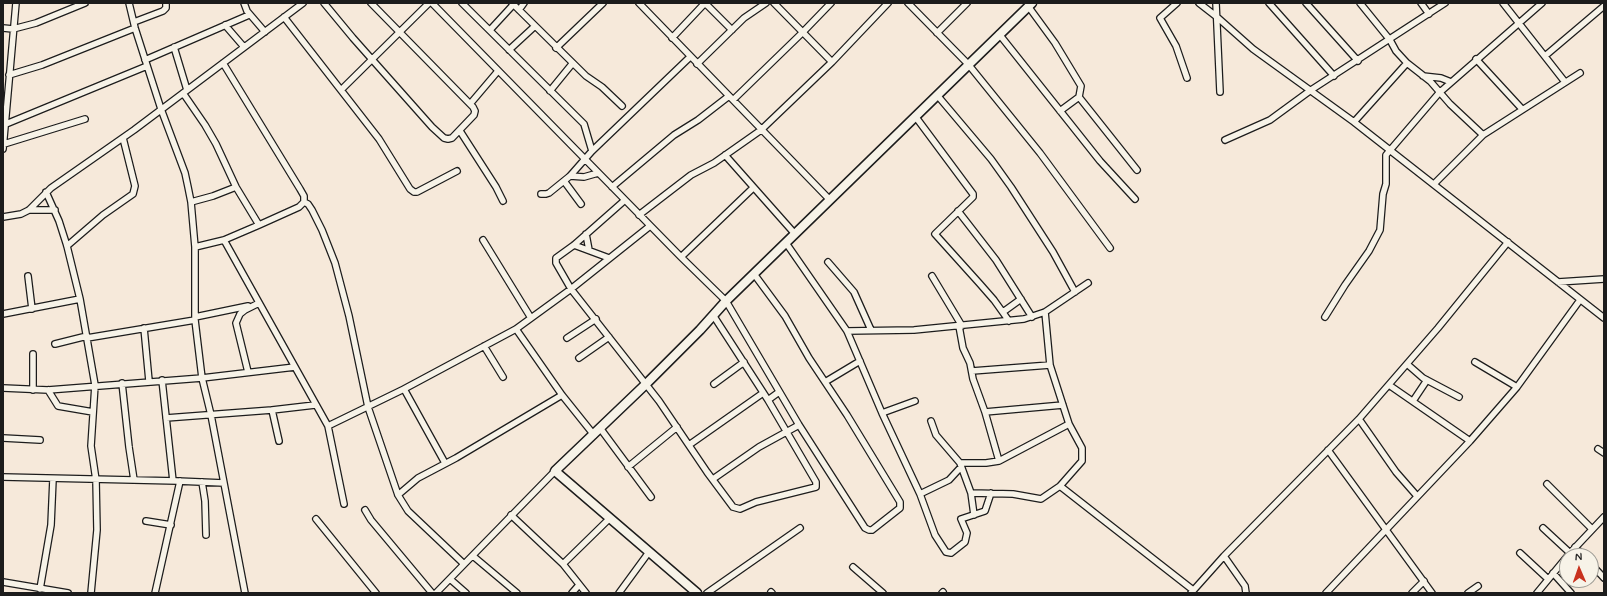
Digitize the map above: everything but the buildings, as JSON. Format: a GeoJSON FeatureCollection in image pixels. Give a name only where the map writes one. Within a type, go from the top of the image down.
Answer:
{"type":"FeatureCollection","features":[{"type":"Feature","properties":{"kind":"street"},"geometry":{"type":"LineString","coordinates":[[16,3],[9,75],[6,83],[6,124],[3,147],[85,119]]}},
{"type":"Feature","properties":{"kind":"street"},"geometry":{"type":"LineString","coordinates":[[3,28],[13,29],[36,23],[85,3]]}},
{"type":"Feature","properties":{"kind":"street"},"geometry":{"type":"LineString","coordinates":[[129,3],[161,109],[185,173],[191,202],[195,246],[195,318],[202,378],[211,415],[245,593]]}},
{"type":"Feature","properties":{"kind":"street"},"geometry":{"type":"LineString","coordinates":[[134,22],[163,11],[166,8],[166,3]]}},
{"type":"Feature","properties":{"kind":"street"},"geometry":{"type":"LineString","coordinates":[[244,3],[249,15],[264,32]]}},
{"type":"Feature","properties":{"kind":"street"},"geometry":{"type":"LineString","coordinates":[[30,210],[46,192],[122,138],[303,3]]}},
{"type":"Feature","properties":{"kind":"street"},"geometry":{"type":"LineString","coordinates":[[324,3],[409,103],[442,136],[446,139],[450,139],[460,131],[474,115],[475,111],[470,104],[370,3]]}},
{"type":"Feature","properties":{"kind":"street"},"geometry":{"type":"LineString","coordinates":[[341,90],[429,3]]}},
{"type":"Feature","properties":{"kind":"street"},"geometry":{"type":"LineString","coordinates":[[432,3],[650,226],[726,301],[799,425],[866,529],[872,530],[900,508],[900,502],[785,316],[754,274]]}},
{"type":"Feature","properties":{"kind":"street"},"geometry":{"type":"LineString","coordinates":[[462,3],[584,124],[592,151]]}},
{"type":"Feature","properties":{"kind":"street"},"geometry":{"type":"LineString","coordinates":[[519,10],[524,3]]}},
{"type":"Feature","properties":{"kind":"street"},"geometry":{"type":"LineString","coordinates":[[556,48],[603,3]]}},
{"type":"Feature","properties":{"kind":"street"},"geometry":{"type":"LineString","coordinates":[[639,3],[830,200]]}},
{"type":"Feature","properties":{"kind":"street"},"geometry":{"type":"LineString","coordinates":[[672,38],[705,3],[732,30]]}},
{"type":"Feature","properties":{"kind":"street"},"geometry":{"type":"LineString","coordinates":[[697,64],[744,18],[766,3]]}},
{"type":"Feature","properties":{"kind":"street"},"geometry":{"type":"LineString","coordinates":[[774,3],[832,62]]}},
{"type":"Feature","properties":{"kind":"street"},"geometry":{"type":"LineString","coordinates":[[612,187],[674,135],[731,98],[802,33],[831,3]]}},
{"type":"Feature","properties":{"kind":"street"},"geometry":{"type":"LineString","coordinates":[[639,214],[691,175],[714,163],[761,130],[832,62],[888,3]]}},
{"type":"Feature","properties":{"kind":"street"},"geometry":{"type":"LineString","coordinates":[[908,3],[968,64],[1040,153],[1110,248]]}},
{"type":"Feature","properties":{"kind":"street"},"geometry":{"type":"LineString","coordinates":[[1177,3],[1160,18],[1176,46],[1187,78]]}},
{"type":"Feature","properties":{"kind":"street"},"geometry":{"type":"LineString","coordinates":[[1199,3],[1254,49],[1354,122],[1604,318]]}},
{"type":"Feature","properties":{"kind":"street"},"geometry":{"type":"LineString","coordinates":[[1216,3],[1220,92]]}},
{"type":"Feature","properties":{"kind":"street"},"geometry":{"type":"LineString","coordinates":[[1269,3],[1334,76]]}},
{"type":"Feature","properties":{"kind":"street"},"geometry":{"type":"LineString","coordinates":[[1306,3],[1358,61]]}},
{"type":"Feature","properties":{"kind":"street"},"geometry":{"type":"LineString","coordinates":[[1360,3],[1390,40],[1396,52],[1433,85],[1439,93],[1483,135]]}},
{"type":"Feature","properties":{"kind":"street"},"geometry":{"type":"LineString","coordinates":[[1421,3],[1429,14]]}},
{"type":"Feature","properties":{"kind":"street"},"geometry":{"type":"LineString","coordinates":[[1225,140],[1270,120],[1311,90],[1358,61],[1445,3]]}},
{"type":"Feature","properties":{"kind":"street"},"geometry":{"type":"LineString","coordinates":[[1503,3],[1565,82]]}},
{"type":"Feature","properties":{"kind":"street"},"geometry":{"type":"LineString","coordinates":[[1325,317],[1344,285],[1369,251],[1380,230],[1383,194],[1386,184],[1385,157],[1439,93],[1518,22],[1542,3]]}},
{"type":"Feature","properties":{"kind":"street"},"geometry":{"type":"LineString","coordinates":[[490,30],[513,4],[572,64],[589,79],[602,87],[622,106]]}},
{"type":"Feature","properties":{"kind":"street"},"geometry":{"type":"LineString","coordinates":[[937,33],[965,4]]}},
{"type":"Feature","properties":{"kind":"street"},"geometry":{"type":"LineString","coordinates":[[436,593],[511,515],[646,384],[726,301],[1030,5],[1082,88],[1079,97],[1060,111]]}},
{"type":"Feature","properties":{"kind":"street"},"geometry":{"type":"LineString","coordinates":[[1545,56],[1604,6]]}},
{"type":"Feature","properties":{"kind":"street"},"geometry":{"type":"LineString","coordinates":[[145,60],[249,15]]}},
{"type":"Feature","properties":{"kind":"street"},"geometry":{"type":"LineString","coordinates":[[284,17],[379,139],[410,189],[414,192],[457,171]]}},
{"type":"Feature","properties":{"kind":"street"},"geometry":{"type":"LineString","coordinates":[[225,25],[244,47]]}},
{"type":"Feature","properties":{"kind":"street"},"geometry":{"type":"LineString","coordinates":[[510,50],[535,26]]}},
{"type":"Feature","properties":{"kind":"street"},"geometry":{"type":"LineString","coordinates":[[9,75],[136,28]]}},
{"type":"Feature","properties":{"kind":"street"},"geometry":{"type":"LineString","coordinates":[[999,34],[1100,161],[1135,198]]}},
{"type":"Feature","properties":{"kind":"street"},"geometry":{"type":"LineString","coordinates":[[174,47],[185,91],[216,144],[236,187],[259,226]]}},
{"type":"Feature","properties":{"kind":"street"},"geometry":{"type":"LineString","coordinates":[[541,194],[549,193],[570,176],[592,151],[690,57]]}},
{"type":"Feature","properties":{"kind":"street"},"geometry":{"type":"LineString","coordinates":[[1476,59],[1522,109]]}},
{"type":"Feature","properties":{"kind":"street"},"geometry":{"type":"LineString","coordinates":[[195,246],[224,240],[259,226],[299,207],[304,202],[304,196],[300,189],[223,63]]}},
{"type":"Feature","properties":{"kind":"street"},"geometry":{"type":"LineString","coordinates":[[1354,122],[1407,63]]}},
{"type":"Feature","properties":{"kind":"street"},"geometry":{"type":"LineString","coordinates":[[550,90],[572,64]]}},
{"type":"Feature","properties":{"kind":"street"},"geometry":{"type":"LineString","coordinates":[[6,124],[147,66]]}},
{"type":"Feature","properties":{"kind":"street"},"geometry":{"type":"LineString","coordinates":[[470,104],[498,71]]}},
{"type":"Feature","properties":{"kind":"street"},"geometry":{"type":"LineString","coordinates":[[1434,184],[1483,135],[1580,73]]}},
{"type":"Feature","properties":{"kind":"street"},"geometry":{"type":"LineString","coordinates":[[1423,76],[1441,78],[1451,82]]}},
{"type":"Feature","properties":{"kind":"street"},"geometry":{"type":"LineString","coordinates":[[937,95],[991,159],[1011,186],[1053,252],[1075,292]]}},
{"type":"Feature","properties":{"kind":"street"},"geometry":{"type":"LineString","coordinates":[[1079,97],[1137,170]]}},
{"type":"Feature","properties":{"kind":"street"},"geometry":{"type":"LineString","coordinates":[[915,116],[973,194],[973,197],[935,234],[980,284],[1009,322]]}},
{"type":"Feature","properties":{"kind":"street"},"geometry":{"type":"LineString","coordinates":[[460,131],[496,187],[503,201]]}},
{"type":"Feature","properties":{"kind":"street"},"geometry":{"type":"LineString","coordinates":[[67,246],[103,215],[133,194],[135,186],[122,138]]}},
{"type":"Feature","properties":{"kind":"street"},"geometry":{"type":"LineString","coordinates":[[725,155],[795,234]]}},
{"type":"Feature","properties":{"kind":"street"},"geometry":{"type":"LineString","coordinates":[[570,176],[584,177],[598,173]]}},
{"type":"Feature","properties":{"kind":"street"},"geometry":{"type":"LineString","coordinates":[[564,181],[581,204]]}},
{"type":"Feature","properties":{"kind":"street"},"geometry":{"type":"LineString","coordinates":[[191,202],[213,196],[236,187]]}},
{"type":"Feature","properties":{"kind":"street"},"geometry":{"type":"LineString","coordinates":[[681,257],[753,188]]}},
{"type":"Feature","properties":{"kind":"street"},"geometry":{"type":"LineString","coordinates":[[46,192],[55,210],[67,246],[80,299],[95,385],[91,446],[96,480],[97,530],[91,593]]}},
{"type":"Feature","properties":{"kind":"street"},"geometry":{"type":"LineString","coordinates":[[625,200],[556,258],[571,289],[646,384],[732,506],[738,508],[816,487],[817,484],[787,431],[764,393],[713,316]]}},
{"type":"Feature","properties":{"kind":"street"},"geometry":{"type":"LineString","coordinates":[[304,202],[308,204],[312,210],[322,230],[335,263],[343,290],[368,407],[398,495],[408,511],[464,564]]}},
{"type":"Feature","properties":{"kind":"street"},"geometry":{"type":"LineString","coordinates":[[3,217],[13,217],[30,210],[55,210]]}},
{"type":"Feature","properties":{"kind":"street"},"geometry":{"type":"LineString","coordinates":[[958,211],[996,260],[1032,317]]}},
{"type":"Feature","properties":{"kind":"street"},"geometry":{"type":"LineString","coordinates":[[328,426],[404,389],[516,329],[571,289],[650,226]]}},
{"type":"Feature","properties":{"kind":"street"},"geometry":{"type":"LineString","coordinates":[[586,234],[588,250]]}},
{"type":"Feature","properties":{"kind":"street"},"geometry":{"type":"LineString","coordinates":[[224,240],[328,426],[344,504]]}},
{"type":"Feature","properties":{"kind":"street"},"geometry":{"type":"LineString","coordinates":[[484,240],[531,318]]}},
{"type":"Feature","properties":{"kind":"street"},"geometry":{"type":"LineString","coordinates":[[1060,486],[1192,592],[1224,556],[1359,419],[1407,364],[1508,242]]}},
{"type":"Feature","properties":{"kind":"street"},"geometry":{"type":"LineString","coordinates":[[786,243],[847,331],[882,413],[920,494],[935,535],[941,547],[947,553],[951,553],[965,542],[967,534],[962,520],[986,510],[991,493]]}},
{"type":"Feature","properties":{"kind":"street"},"geometry":{"type":"LineString","coordinates":[[574,244],[609,258]]}},
{"type":"Feature","properties":{"kind":"street"},"geometry":{"type":"LineString","coordinates":[[828,262],[854,292],[871,330]]}},
{"type":"Feature","properties":{"kind":"street"},"geometry":{"type":"LineString","coordinates":[[28,276],[32,309]]}},
{"type":"Feature","properties":{"kind":"street"},"geometry":{"type":"LineString","coordinates":[[932,276],[960,326],[963,348],[970,363],[999,461]]}},
{"type":"Feature","properties":{"kind":"street"},"geometry":{"type":"LineString","coordinates":[[1558,282],[1604,279]]}},
{"type":"Feature","properties":{"kind":"street"},"geometry":{"type":"LineString","coordinates":[[847,331],[914,330],[1009,322],[1032,317],[1045,312],[1088,283]]}},
{"type":"Feature","properties":{"kind":"street"},"geometry":{"type":"LineString","coordinates":[[3,314],[80,299]]}},
{"type":"Feature","properties":{"kind":"street"},"geometry":{"type":"LineString","coordinates":[[1002,312],[1020,299]]}},
{"type":"Feature","properties":{"kind":"street"},"geometry":{"type":"LineString","coordinates":[[1326,593],[1470,441],[1517,387],[1580,300]]}},
{"type":"Feature","properties":{"kind":"street"},"geometry":{"type":"LineString","coordinates":[[55,344],[195,318],[259,303]]}},
{"type":"Feature","properties":{"kind":"street"},"geometry":{"type":"LineString","coordinates":[[248,372],[236,323],[240,314],[250,306]]}},
{"type":"Feature","properties":{"kind":"street"},"geometry":{"type":"LineString","coordinates":[[971,493],[1027,496],[1041,499],[1060,486],[1080,464],[1083,456],[1082,448],[1069,424],[1050,365],[1045,312]]}},
{"type":"Feature","properties":{"kind":"street"},"geometry":{"type":"LineString","coordinates":[[567,338],[596,319]]}},
{"type":"Feature","properties":{"kind":"street"},"geometry":{"type":"LineString","coordinates":[[144,328],[149,381]]}},
{"type":"Feature","properties":{"kind":"street"},"geometry":{"type":"LineString","coordinates":[[516,329],[562,395],[628,467],[651,497]]}},
{"type":"Feature","properties":{"kind":"street"},"geometry":{"type":"LineString","coordinates":[[579,358],[609,337]]}},
{"type":"Feature","properties":{"kind":"street"},"geometry":{"type":"LineString","coordinates":[[484,346],[503,378]]}},
{"type":"Feature","properties":{"kind":"street"},"geometry":{"type":"LineString","coordinates":[[33,354],[33,390]]}},
{"type":"Feature","properties":{"kind":"street"},"geometry":{"type":"LineString","coordinates":[[825,382],[860,361]]}},
{"type":"Feature","properties":{"kind":"street"},"geometry":{"type":"LineString","coordinates":[[714,384],[744,362]]}},
{"type":"Feature","properties":{"kind":"street"},"geometry":{"type":"LineString","coordinates":[[1475,362],[1517,387]]}},
{"type":"Feature","properties":{"kind":"street"},"geometry":{"type":"LineString","coordinates":[[1407,364],[1420,376],[1458,397]]}},
{"type":"Feature","properties":{"kind":"street"},"geometry":{"type":"LineString","coordinates":[[972,371],[1050,365]]}},
{"type":"Feature","properties":{"kind":"street"},"geometry":{"type":"LineString","coordinates":[[3,388],[48,390],[95,385],[202,378],[295,367]]}},
{"type":"Feature","properties":{"kind":"street"},"geometry":{"type":"LineString","coordinates":[[162,380],[173,481]]}},
{"type":"Feature","properties":{"kind":"street"},"geometry":{"type":"LineString","coordinates":[[1413,401],[1427,380]]}},
{"type":"Feature","properties":{"kind":"street"},"geometry":{"type":"LineString","coordinates":[[122,383],[134,480]]}},
{"type":"Feature","properties":{"kind":"street"},"geometry":{"type":"LineString","coordinates":[[1389,385],[1470,441]]}},
{"type":"Feature","properties":{"kind":"street"},"geometry":{"type":"LineString","coordinates":[[404,389],[445,463]]}},
{"type":"Feature","properties":{"kind":"street"},"geometry":{"type":"LineString","coordinates":[[48,390],[58,406],[93,412]]}},
{"type":"Feature","properties":{"kind":"street"},"geometry":{"type":"LineString","coordinates":[[768,400],[779,392]]}},
{"type":"Feature","properties":{"kind":"street"},"geometry":{"type":"LineString","coordinates":[[689,445],[764,393]]}},
{"type":"Feature","properties":{"kind":"street"},"geometry":{"type":"LineString","coordinates":[[398,495],[418,478],[562,395]]}},
{"type":"Feature","properties":{"kind":"street"},"geometry":{"type":"LineString","coordinates":[[882,413],[915,401]]}},
{"type":"Feature","properties":{"kind":"street"},"geometry":{"type":"LineString","coordinates":[[166,418],[272,410],[315,405]]}},
{"type":"Feature","properties":{"kind":"street"},"geometry":{"type":"LineString","coordinates":[[985,412],[1063,405]]}},
{"type":"Feature","properties":{"kind":"street"},"geometry":{"type":"LineString","coordinates":[[272,410],[279,441]]}},
{"type":"Feature","properties":{"kind":"street"},"geometry":{"type":"LineString","coordinates":[[1359,419],[1396,472],[1417,496]]}},
{"type":"Feature","properties":{"kind":"street"},"geometry":{"type":"LineString","coordinates":[[931,421],[936,434],[961,465],[971,493],[974,515]]}},
{"type":"Feature","properties":{"kind":"street"},"geometry":{"type":"LineString","coordinates":[[920,494],[949,480],[961,465],[999,461],[1069,424]]}},
{"type":"Feature","properties":{"kind":"street"},"geometry":{"type":"LineString","coordinates":[[713,479],[759,447],[799,425]]}},
{"type":"Feature","properties":{"kind":"street"},"geometry":{"type":"LineString","coordinates":[[628,467],[677,427]]}},
{"type":"Feature","properties":{"kind":"street"},"geometry":{"type":"LineString","coordinates":[[3,438],[40,440]]}},
{"type":"Feature","properties":{"kind":"street"},"geometry":{"type":"LineString","coordinates":[[1598,449],[1604,453]]}},
{"type":"Feature","properties":{"kind":"street"},"geometry":{"type":"LineString","coordinates":[[1328,450],[1432,593]]}},
{"type":"Feature","properties":{"kind":"street"},"geometry":{"type":"LineString","coordinates":[[555,471],[697,593]]}},
{"type":"Feature","properties":{"kind":"street"},"geometry":{"type":"LineString","coordinates":[[3,477],[224,483]]}},
{"type":"Feature","properties":{"kind":"street"},"geometry":{"type":"LineString","coordinates":[[40,589],[51,525],[53,479]]}},
{"type":"Feature","properties":{"kind":"street"},"geometry":{"type":"LineString","coordinates":[[155,593],[180,481]]}},
{"type":"Feature","properties":{"kind":"street"},"geometry":{"type":"LineString","coordinates":[[202,482],[205,501],[206,535]]}},
{"type":"Feature","properties":{"kind":"street"},"geometry":{"type":"LineString","coordinates":[[1547,484],[1592,528]]}},
{"type":"Feature","properties":{"kind":"street"},"geometry":{"type":"LineString","coordinates":[[365,510],[371,520],[432,593]]}},
{"type":"Feature","properties":{"kind":"street"},"geometry":{"type":"LineString","coordinates":[[511,515],[563,564],[586,593]]}},
{"type":"Feature","properties":{"kind":"street"},"geometry":{"type":"LineString","coordinates":[[1575,547],[1604,517]]}},
{"type":"Feature","properties":{"kind":"street"},"geometry":{"type":"LineString","coordinates":[[563,564],[609,518]]}},
{"type":"Feature","properties":{"kind":"street"},"geometry":{"type":"LineString","coordinates":[[316,519],[376,593]]}},
{"type":"Feature","properties":{"kind":"street"},"geometry":{"type":"LineString","coordinates":[[146,521],[171,525]]}},
{"type":"Feature","properties":{"kind":"street"},"geometry":{"type":"LineString","coordinates":[[707,593],[800,528]]}},
{"type":"Feature","properties":{"kind":"street"},"geometry":{"type":"LineString","coordinates":[[1543,528],[1565,548]]}},
{"type":"Feature","properties":{"kind":"street"},"geometry":{"type":"LineString","coordinates":[[619,593],[649,552]]}},
{"type":"Feature","properties":{"kind":"street"},"geometry":{"type":"LineString","coordinates":[[1520,553],[1548,579]]}},
{"type":"Feature","properties":{"kind":"street"},"geometry":{"type":"LineString","coordinates":[[473,556],[517,593]]}},
{"type":"Feature","properties":{"kind":"street"},"geometry":{"type":"LineString","coordinates":[[1224,556],[1245,586],[1246,593]]}},
{"type":"Feature","properties":{"kind":"street"},"geometry":{"type":"LineString","coordinates":[[1537,593],[1559,566]]}},
{"type":"Feature","properties":{"kind":"street"},"geometry":{"type":"LineString","coordinates":[[853,567],[883,593]]}},
{"type":"Feature","properties":{"kind":"street"},"geometry":{"type":"LineString","coordinates":[[1553,573],[1571,593]]}},
{"type":"Feature","properties":{"kind":"street"},"geometry":{"type":"LineString","coordinates":[[450,579],[466,593]]}},
{"type":"Feature","properties":{"kind":"street"},"geometry":{"type":"LineString","coordinates":[[1412,593],[1424,581]]}},
{"type":"Feature","properties":{"kind":"street"},"geometry":{"type":"LineString","coordinates":[[3,582],[68,593]]}},
{"type":"Feature","properties":{"kind":"street"},"geometry":{"type":"LineString","coordinates":[[572,593],[579,585]]}},
{"type":"Feature","properties":{"kind":"street"},"geometry":{"type":"LineString","coordinates":[[1468,593],[1478,586]]}}]}
